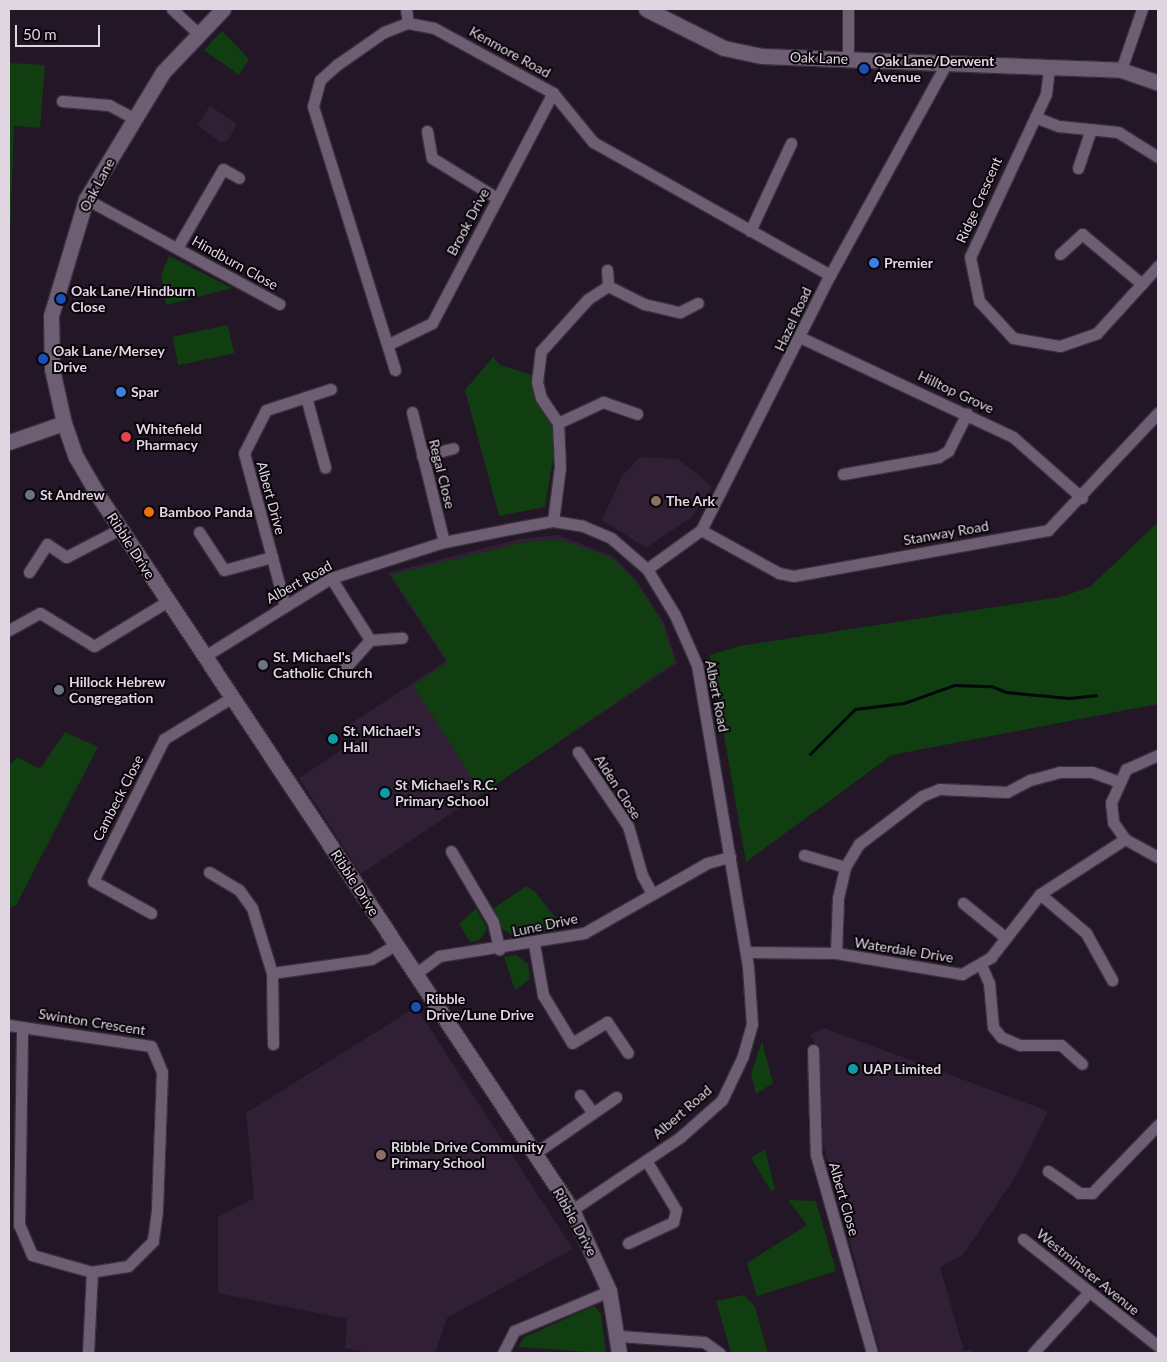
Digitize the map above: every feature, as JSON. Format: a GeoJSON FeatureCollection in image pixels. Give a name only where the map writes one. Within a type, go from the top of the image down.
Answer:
{"type":"FeatureCollection","features":[{"type":"Feature","properties":{"kind":"street"},"geometry":{"type":"LineString","coordinates":[[172,9],[198,32]]}},
{"type":"Feature","properties":{"kind":"street","name":"Oak Lane"},"geometry":{"type":"LineString","coordinates":[[64,423],[52,369],[51,316],[86,199],[163,72],[198,32],[223,9]]}},
{"type":"Feature","properties":{"kind":"street"},"geometry":{"type":"LineString","coordinates":[[395,370],[389,344],[313,106],[320,80],[338,64],[384,32],[408,23],[406,9]]}},
{"type":"Feature","properties":{"kind":"street","name":"Oak Lane"},"geometry":{"type":"LineString","coordinates":[[646,9],[724,48],[762,56],[1049,69],[1121,70],[1158,83]]}},
{"type":"Feature","properties":{"kind":"street"},"geometry":{"type":"LineString","coordinates":[[848,9],[848,59]]}},
{"type":"Feature","properties":{"kind":"street"},"geometry":{"type":"LineString","coordinates":[[1121,70],[1142,9]]}},
{"type":"Feature","properties":{"kind":"street","name":"Kenmore Road"},"geometry":{"type":"LineString","coordinates":[[408,23],[434,28],[553,93],[594,142],[830,275]]}},
{"type":"Feature","properties":{"kind":"street","name":"Hazel Road"},"geometry":{"type":"LineString","coordinates":[[648,569],[701,530],[802,338],[830,275],[946,64]]}},
{"type":"Feature","properties":{"kind":"street","name":"Ridge Crescent"},"geometry":{"type":"LineString","coordinates":[[1049,69],[1046,94],[970,257],[979,301],[1013,338],[1060,346],[1097,333],[1158,266]]}},
{"type":"Feature","properties":{"kind":"street","name":"Brook Drive"},"geometry":{"type":"LineString","coordinates":[[389,344],[432,323],[553,93]]}},
{"type":"Feature","properties":{"kind":"street"},"geometry":{"type":"LineString","coordinates":[[62,101],[109,105],[134,119]]}},
{"type":"Feature","properties":{"kind":"street"},"geometry":{"type":"LineString","coordinates":[[1035,117],[1059,126],[1118,132],[1158,158]]}},
{"type":"Feature","properties":{"kind":"street"},"geometry":{"type":"LineString","coordinates":[[1078,168],[1091,129]]}},
{"type":"Feature","properties":{"kind":"street"},"geometry":{"type":"LineString","coordinates":[[427,131],[432,158],[498,198]]}},
{"type":"Feature","properties":{"kind":"street"},"geometry":{"type":"LineString","coordinates":[[750,231],[791,143]]}},
{"type":"Feature","properties":{"kind":"street","name":"Hindburn Close"},"geometry":{"type":"LineString","coordinates":[[176,248],[223,169],[238,178]]}},
{"type":"Feature","properties":{"kind":"street","name":"Hindburn Close"},"geometry":{"type":"LineString","coordinates":[[86,199],[278,304]]}},
{"type":"Feature","properties":{"kind":"street"},"geometry":{"type":"LineString","coordinates":[[1060,254],[1082,234],[1142,284]]}},
{"type":"Feature","properties":{"kind":"street"},"geometry":{"type":"LineString","coordinates":[[607,270],[608,286]]}},
{"type":"Feature","properties":{"kind":"street"},"geometry":{"type":"LineString","coordinates":[[608,286],[644,304],[680,312],[698,303]]}},
{"type":"Feature","properties":{"kind":"street"},"geometry":{"type":"LineString","coordinates":[[553,521],[560,467],[558,423],[541,398],[537,382],[541,350],[555,332],[608,286]]}},
{"type":"Feature","properties":{"kind":"street"},"geometry":{"type":"LineString","coordinates":[[680,312],[684,324]]}},
{"type":"Feature","properties":{"kind":"street","name":"Hilltop Grove"},"geometry":{"type":"LineString","coordinates":[[802,338],[967,413],[1013,437],[1082,498]]}},
{"type":"Feature","properties":{"kind":"street","name":"Albert Drive"},"geometry":{"type":"LineString","coordinates":[[284,606],[244,453],[266,410],[331,389]]}},
{"type":"Feature","properties":{"kind":"street"},"geometry":{"type":"LineString","coordinates":[[306,397],[325,467]]}},
{"type":"Feature","properties":{"kind":"street"},"geometry":{"type":"LineString","coordinates":[[558,423],[603,402],[637,414]]}},
{"type":"Feature","properties":{"kind":"street","name":"Regal Close"},"geometry":{"type":"LineString","coordinates":[[412,412],[444,542]]}},
{"type":"Feature","properties":{"kind":"street"},"geometry":{"type":"LineString","coordinates":[[843,474],[938,457],[948,450],[967,413]]}},
{"type":"Feature","properties":{"kind":"street","name":"Stanway Road"},"geometry":{"type":"LineString","coordinates":[[701,530],[779,573],[793,576],[1048,530],[1154,427],[1158,413]]}},
{"type":"Feature","properties":{"kind":"street"},"geometry":{"type":"LineString","coordinates":[[9,442],[64,423]]}},
{"type":"Feature","properties":{"kind":"street","name":"Ribble Drive"},"geometry":{"type":"LineString","coordinates":[[64,423],[76,457],[120,529],[414,976],[572,1210],[609,1291],[619,1336],[619,1353]]}},
{"type":"Feature","properties":{"kind":"street"},"geometry":{"type":"LineString","coordinates":[[422,456],[453,448]]}},
{"type":"Feature","properties":{"kind":"street","name":"Albert Road"},"geometry":{"type":"LineString","coordinates":[[205,656],[330,578],[444,542],[553,521],[611,538],[648,569],[675,615],[697,665],[746,952],[752,1024],[726,1094],[679,1138],[572,1210]]}},
{"type":"Feature","properties":{"kind":"street"},"geometry":{"type":"LineString","coordinates":[[29,572],[47,544],[66,557],[120,529]]}},
{"type":"Feature","properties":{"kind":"street"},"geometry":{"type":"LineString","coordinates":[[199,532],[224,570],[272,557]]}},
{"type":"Feature","properties":{"kind":"street"},"geometry":{"type":"LineString","coordinates":[[330,578],[370,640]]}},
{"type":"Feature","properties":{"kind":"street"},"geometry":{"type":"LineString","coordinates":[[9,630],[40,613],[94,646],[168,601]]}},
{"type":"Feature","properties":{"kind":"street"},"geometry":{"type":"LineString","coordinates":[[344,669],[370,640],[402,638]]}},
{"type":"Feature","properties":{"kind":"street","name":"Cambeck Close"},"geometry":{"type":"LineString","coordinates":[[152,913],[93,881],[164,739],[231,698]]}},
{"type":"Feature","properties":{"kind":"street","name":"Alden Close"},"geometry":{"type":"LineString","coordinates":[[578,752],[628,826],[642,875],[652,894]]}},
{"type":"Feature","properties":{"kind":"street"},"geometry":{"type":"LineString","coordinates":[[1158,755],[1126,769],[1117,781],[1111,802],[1113,822],[1125,839],[1158,857]]}},
{"type":"Feature","properties":{"kind":"street"},"geometry":{"type":"LineString","coordinates":[[836,953],[838,898],[845,867],[859,844],[882,825],[939,789],[1007,792],[1059,772],[1092,772],[1117,781]]}},
{"type":"Feature","properties":{"kind":"street","name":"Waterdale Drive"},"geometry":{"type":"LineString","coordinates":[[746,952],[836,953],[944,973],[962,974],[981,965],[1006,938],[1040,894],[1125,839]]}},
{"type":"Feature","properties":{"kind":"street"},"geometry":{"type":"LineString","coordinates":[[451,851],[493,922],[499,949]]}},
{"type":"Feature","properties":{"kind":"street"},"geometry":{"type":"LineString","coordinates":[[804,855],[817,864],[845,867]]}},
{"type":"Feature","properties":{"kind":"street","name":"Lune Drive"},"geometry":{"type":"LineString","coordinates":[[414,976],[439,956],[534,944],[584,934],[707,863],[730,857]]}},
{"type":"Feature","properties":{"kind":"street"},"geometry":{"type":"LineString","coordinates":[[209,872],[239,890],[252,908],[272,973],[272,1044]]}},
{"type":"Feature","properties":{"kind":"street"},"geometry":{"type":"LineString","coordinates":[[1040,894],[1086,933],[1112,980]]}},
{"type":"Feature","properties":{"kind":"street"},"geometry":{"type":"LineString","coordinates":[[962,903],[1006,938]]}},
{"type":"Feature","properties":{"kind":"street"},"geometry":{"type":"LineString","coordinates":[[534,944],[543,995],[572,1043],[607,1022],[628,1053]]}},
{"type":"Feature","properties":{"kind":"street"},"geometry":{"type":"LineString","coordinates":[[272,973],[371,959],[395,945]]}},
{"type":"Feature","properties":{"kind":"street"},"geometry":{"type":"LineString","coordinates":[[981,965],[989,983],[993,1027],[1001,1037],[1020,1045],[1060,1045],[1076,1051],[1082,1064]]}},
{"type":"Feature","properties":{"kind":"street"},"geometry":{"type":"LineString","coordinates":[[9,1025],[22,1027]]}},
{"type":"Feature","properties":{"kind":"street","name":"Swinton Crescent"},"geometry":{"type":"LineString","coordinates":[[22,1027],[151,1046],[162,1072],[153,1241],[128,1266],[92,1272],[32,1255],[19,1225],[22,1027]]}},
{"type":"Feature","properties":{"kind":"street","name":"Albert Close"},"geometry":{"type":"LineString","coordinates":[[813,1050],[812,1128],[816,1155],[872,1353]]}},
{"type":"Feature","properties":{"kind":"street"},"geometry":{"type":"LineString","coordinates":[[580,1095],[592,1113]]}},
{"type":"Feature","properties":{"kind":"street"},"geometry":{"type":"LineString","coordinates":[[534,1154],[616,1097]]}},
{"type":"Feature","properties":{"kind":"street"},"geometry":{"type":"LineString","coordinates":[[1048,1171],[1079,1193],[1092,1193],[1158,1125]]}},
{"type":"Feature","properties":{"kind":"street"},"geometry":{"type":"LineString","coordinates":[[628,1243],[673,1222],[676,1210],[646,1160]]}},
{"type":"Feature","properties":{"kind":"street","name":"Westminster Avenue"},"geometry":{"type":"LineString","coordinates":[[1023,1239],[1087,1294],[1158,1346]]}},
{"type":"Feature","properties":{"kind":"street"},"geometry":{"type":"LineString","coordinates":[[88,1353],[92,1272]]}},
{"type":"Feature","properties":{"kind":"street"},"geometry":{"type":"LineString","coordinates":[[503,1353],[514,1331],[609,1291]]}},
{"type":"Feature","properties":{"kind":"street"},"geometry":{"type":"LineString","coordinates":[[1033,1353],[1087,1294]]}},
{"type":"Feature","properties":{"kind":"street"},"geometry":{"type":"LineString","coordinates":[[619,1336],[704,1342],[720,1353]]}},
{"type":"Feature","properties":{"kind":"shaded area"},"geometry":{"type":"Polygon","coordinates":[[[210,106],[237,124],[228,140],[221,143],[197,125],[210,106]]]}},
{"type":"Feature","properties":{"kind":"shaded area","name":"The Ark"},"geometry":{"type":"Polygon","coordinates":[[[640,457],[678,459],[712,486],[692,517],[646,548],[602,520],[622,476],[640,457]]]}},
{"type":"Feature","properties":{"kind":"shaded area"},"geometry":{"type":"Polygon","coordinates":[[[557,535],[613,556],[637,581],[664,623],[677,663],[361,874],[299,778],[360,738],[352,723],[446,661],[388,573],[520,539],[557,535]]]}},
{"type":"Feature","properties":{"kind":"shaded area","name":"Ribble Drive Community Primary School"},"geometry":{"type":"Polygon","coordinates":[[[416,1007],[573,1249],[447,1318],[435,1353],[369,1353],[345,1348],[347,1319],[218,1293],[218,1217],[254,1198],[246,1113],[416,1007]]]}},
{"type":"Feature","properties":{"kind":"shaded area"},"geometry":{"type":"Polygon","coordinates":[[[824,1028],[1048,1111],[1018,1173],[963,1255],[940,1267],[964,1351],[972,1349],[973,1353],[880,1353],[815,1114],[819,1057],[811,1034],[824,1028]]]}},
{"type":"Feature","properties":{"kind":"green space"},"geometry":{"type":"Polygon","coordinates":[[[222,31],[249,59],[239,75],[204,50],[222,31]]]}},
{"type":"Feature","properties":{"kind":"green space"},"geometry":{"type":"Polygon","coordinates":[[[9,63],[45,65],[40,128],[14,126],[9,264],[9,63]]]}},
{"type":"Feature","properties":{"kind":"green space"},"geometry":{"type":"Polygon","coordinates":[[[169,256],[232,288],[166,305],[161,275],[169,256]]]}},
{"type":"Feature","properties":{"kind":"green space"},"geometry":{"type":"Polygon","coordinates":[[[228,325],[234,353],[178,365],[172,337],[228,325]]]}},
{"type":"Feature","properties":{"kind":"green space"},"geometry":{"type":"Polygon","coordinates":[[[493,357],[500,365],[532,375],[539,404],[552,425],[555,445],[545,507],[499,516],[465,390],[493,357]]]}},
{"type":"Feature","properties":{"kind":"green space"},"geometry":{"type":"Polygon","coordinates":[[[1158,522],[1158,704],[892,755],[746,862],[710,655],[739,646],[1061,597],[1090,587],[1158,522]]]}},
{"type":"Feature","properties":{"kind":"green space"},"geometry":{"type":"Polygon","coordinates":[[[560,540],[612,558],[637,583],[662,623],[675,662],[482,794],[413,685],[448,662],[391,575],[525,542],[560,540]]]}},
{"type":"Feature","properties":{"kind":"green space"},"geometry":{"type":"Polygon","coordinates":[[[65,732],[98,747],[16,905],[9,908],[9,766],[17,757],[40,769],[65,732]]]}},
{"type":"Feature","properties":{"kind":"green space"},"geometry":{"type":"Polygon","coordinates":[[[526,886],[534,891],[564,928],[516,937],[502,929],[491,910],[526,886]]]}},
{"type":"Feature","properties":{"kind":"green space"},"geometry":{"type":"Polygon","coordinates":[[[476,908],[487,928],[480,940],[470,942],[459,924],[476,908]]]}},
{"type":"Feature","properties":{"kind":"green space"},"geometry":{"type":"Polygon","coordinates":[[[516,955],[528,964],[530,979],[515,990],[504,957],[516,955]]]}},
{"type":"Feature","properties":{"kind":"green space"},"geometry":{"type":"Polygon","coordinates":[[[762,1041],[773,1083],[756,1094],[751,1074],[762,1041]]]}},
{"type":"Feature","properties":{"kind":"green space"},"geometry":{"type":"Polygon","coordinates":[[[765,1149],[775,1189],[771,1191],[751,1158],[765,1149]]]}},
{"type":"Feature","properties":{"kind":"green space"},"geometry":{"type":"Polygon","coordinates":[[[788,1200],[816,1201],[836,1271],[757,1296],[747,1263],[807,1225],[788,1200]]]}},
{"type":"Feature","properties":{"kind":"green space"},"geometry":{"type":"Polygon","coordinates":[[[744,1295],[755,1307],[768,1353],[731,1353],[716,1301],[744,1295]]]}},
{"type":"Feature","properties":{"kind":"green space"},"geometry":{"type":"Polygon","coordinates":[[[594,1306],[601,1314],[606,1353],[518,1347],[525,1337],[594,1306]]]}},
{"type":"Feature","properties":{"kind":"waterway"},"geometry":{"type":"LineString","coordinates":[[810,754],[855,709],[904,703],[954,685],[991,686],[1006,692],[1069,698],[1096,695]]}},
{"type":"Feature","properties":{"kind":"place","name":"Oak Lane/Derwent Avenue"},"geometry":{"type":"Point","coordinates":[864,69]}},
{"type":"Feature","properties":{"kind":"place","name":"Premier"},"geometry":{"type":"Point","coordinates":[874,263]}},
{"type":"Feature","properties":{"kind":"place","name":"Oak Lane/Hindburn Close"},"geometry":{"type":"Point","coordinates":[61,299]}},
{"type":"Feature","properties":{"kind":"place","name":"Oak Lane/Mersey Drive"},"geometry":{"type":"Point","coordinates":[43,359]}},
{"type":"Feature","properties":{"kind":"place","name":"Spar"},"geometry":{"type":"Point","coordinates":[121,392]}},
{"type":"Feature","properties":{"kind":"place","name":"Whitefield Pharmacy"},"geometry":{"type":"Point","coordinates":[126,437]}},
{"type":"Feature","properties":{"kind":"place","name":"St Andrew"},"geometry":{"type":"Point","coordinates":[30,495]}},
{"type":"Feature","properties":{"kind":"place","name":"The Ark"},"geometry":{"type":"Point","coordinates":[656,501]}},
{"type":"Feature","properties":{"kind":"place","name":"Bamboo Panda"},"geometry":{"type":"Point","coordinates":[149,512]}},
{"type":"Feature","properties":{"kind":"place","name":"St. Michael's Catholic Church"},"geometry":{"type":"Point","coordinates":[263,665]}},
{"type":"Feature","properties":{"kind":"place","name":"Hillock Hebrew Congregation"},"geometry":{"type":"Point","coordinates":[59,690]}},
{"type":"Feature","properties":{"kind":"place","name":"St. Michael's Hall"},"geometry":{"type":"Point","coordinates":[333,739]}},
{"type":"Feature","properties":{"kind":"place","name":"St Michael's R.C. Primary School"},"geometry":{"type":"Point","coordinates":[385,793]}},
{"type":"Feature","properties":{"kind":"place","name":"Ribble Drive/Lune Drive"},"geometry":{"type":"Point","coordinates":[416,1007]}},
{"type":"Feature","properties":{"kind":"place","name":"UAP Limited"},"geometry":{"type":"Point","coordinates":[853,1069]}},
{"type":"Feature","properties":{"kind":"place","name":"Ribble Drive Community Primary School"},"geometry":{"type":"Point","coordinates":[381,1155]}}]}
